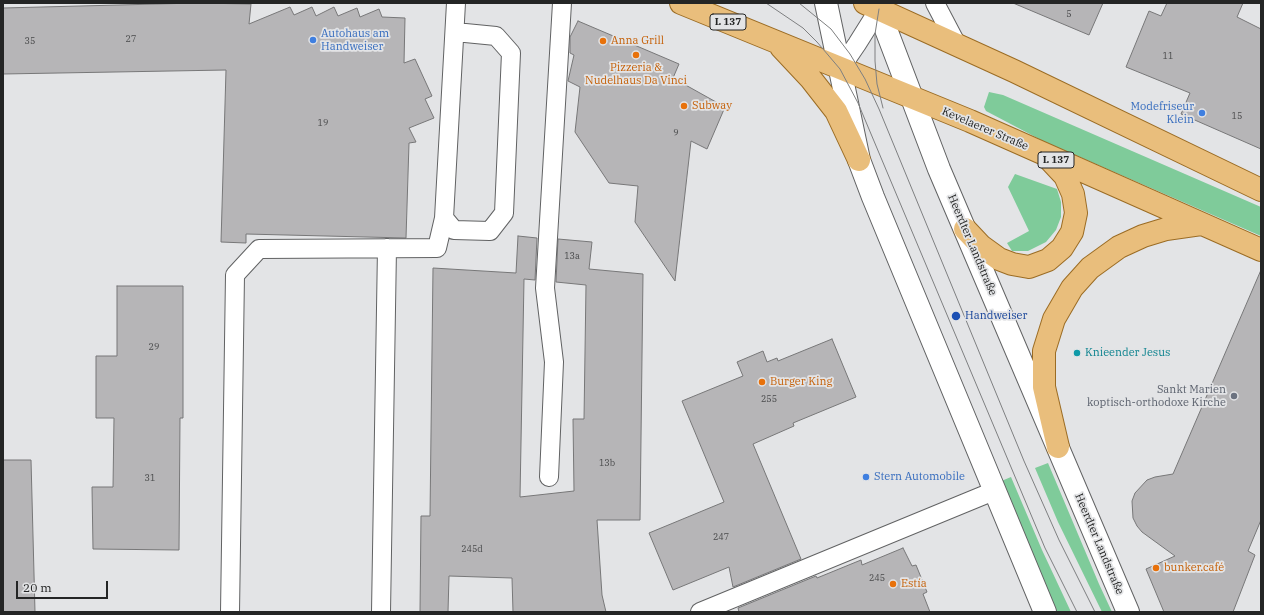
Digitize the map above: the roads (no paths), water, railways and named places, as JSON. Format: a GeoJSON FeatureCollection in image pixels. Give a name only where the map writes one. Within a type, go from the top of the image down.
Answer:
{"type":"FeatureCollection","features":[{"type":"Feature","properties":{"kind":"main road","name":"L 137"},"geometry":{"type":"LineString","coordinates":[[681,3],[840,68]]}},
{"type":"Feature","properties":{"kind":"main road"},"geometry":{"type":"LineString","coordinates":[[826,3],[859,160]]}},
{"type":"Feature","properties":{"kind":"main road"},"geometry":{"type":"LineString","coordinates":[[875,4],[957,45],[1261,190]]}},
{"type":"Feature","properties":{"kind":"main road","name":"Heerdter Landstraße"},"geometry":{"type":"LineString","coordinates":[[875,4],[910,97],[1128,612]]}},
{"type":"Feature","properties":{"kind":"main road"},"geometry":{"type":"LineString","coordinates":[[775,41],[811,79],[836,111],[859,160],[1044,612]]}},
{"type":"Feature","properties":{"kind":"main road","name":"Kevelaerer Straße"},"geometry":{"type":"LineString","coordinates":[[840,68],[1045,155],[1261,250]]}},
{"type":"Feature","properties":{"kind":"main road"},"geometry":{"type":"LineString","coordinates":[[965,229],[987,251],[999,259],[1012,264],[1029,267],[1048,260],[1062,248],[1072,232],[1076,213],[1073,194],[1065,176],[1045,155]]}},
{"type":"Feature","properties":{"kind":"main road"},"geometry":{"type":"LineString","coordinates":[[1058,447],[1044,387],[1044,351],[1054,319],[1072,288],[1090,268],[1119,247],[1163,229],[1201,224]]}},
{"type":"Feature","properties":{"kind":"lane"},"geometry":{"type":"LineString","coordinates":[[230,612],[235,275],[259,249],[437,248],[444,218],[456,3]]}},
{"type":"Feature","properties":{"kind":"lane"},"geometry":{"type":"LineString","coordinates":[[549,477],[554,362],[545,288],[562,3]]}},
{"type":"Feature","properties":{"kind":"lane"},"geometry":{"type":"LineString","coordinates":[[935,3],[957,45]]}},
{"type":"Feature","properties":{"kind":"lane"},"geometry":{"type":"LineString","coordinates":[[840,68],[875,4]]}},
{"type":"Feature","properties":{"kind":"lane"},"geometry":{"type":"LineString","coordinates":[[444,218],[454,230],[490,231],[504,213],[511,54],[496,36],[455,32]]}},
{"type":"Feature","properties":{"kind":"lane"},"geometry":{"type":"LineString","coordinates":[[381,612],[387,248]]}},
{"type":"Feature","properties":{"kind":"lane"},"geometry":{"type":"LineString","coordinates":[[700,612],[994,491]]}},
{"type":"Feature","properties":{"kind":"tram line"},"geometry":{"type":"LineString","coordinates":[[766,3],[803,28],[817,42],[840,69],[858,103],[1045,548],[1077,612]]}},
{"type":"Feature","properties":{"kind":"tram line"},"geometry":{"type":"LineString","coordinates":[[799,3],[831,29],[850,54],[865,79],[879,109],[1024,461],[1059,540],[1095,612]]}},
{"type":"Feature","properties":{"kind":"tram line"},"geometry":{"type":"LineString","coordinates":[[879,9],[875,34],[875,61],[877,84],[883,108]]}},
{"type":"Feature","properties":{"kind":"place","name":"Autohaus am Handweiser"},"geometry":{"type":"Point","coordinates":[313,40]}},
{"type":"Feature","properties":{"kind":"place","name":"Anna Grill"},"geometry":{"type":"Point","coordinates":[603,41]}},
{"type":"Feature","properties":{"kind":"place","name":"Pizzeria & Nudelhaus Da Vinci"},"geometry":{"type":"Point","coordinates":[636,55]}},
{"type":"Feature","properties":{"kind":"place","name":"Subway"},"geometry":{"type":"Point","coordinates":[684,106]}},
{"type":"Feature","properties":{"kind":"place","name":"Modefriseur Klein"},"geometry":{"type":"Point","coordinates":[1202,113]}},
{"type":"Feature","properties":{"kind":"place","name":"Handweiser"},"geometry":{"type":"Point","coordinates":[956,316]}},
{"type":"Feature","properties":{"kind":"place","name":"Knieender Jesus"},"geometry":{"type":"Point","coordinates":[1077,353]}},
{"type":"Feature","properties":{"kind":"place","name":"Burger King"},"geometry":{"type":"Point","coordinates":[762,382]}},
{"type":"Feature","properties":{"kind":"place","name":"Sankt Marien koptisch-orthodoxe Kirche"},"geometry":{"type":"Point","coordinates":[1234,396]}},
{"type":"Feature","properties":{"kind":"place","name":"Stern Automobile"},"geometry":{"type":"Point","coordinates":[866,477]}},
{"type":"Feature","properties":{"kind":"place","name":"bunker.café"},"geometry":{"type":"Point","coordinates":[1156,568]}},
{"type":"Feature","properties":{"kind":"place","name":"Estía"},"geometry":{"type":"Point","coordinates":[893,584]}}]}
